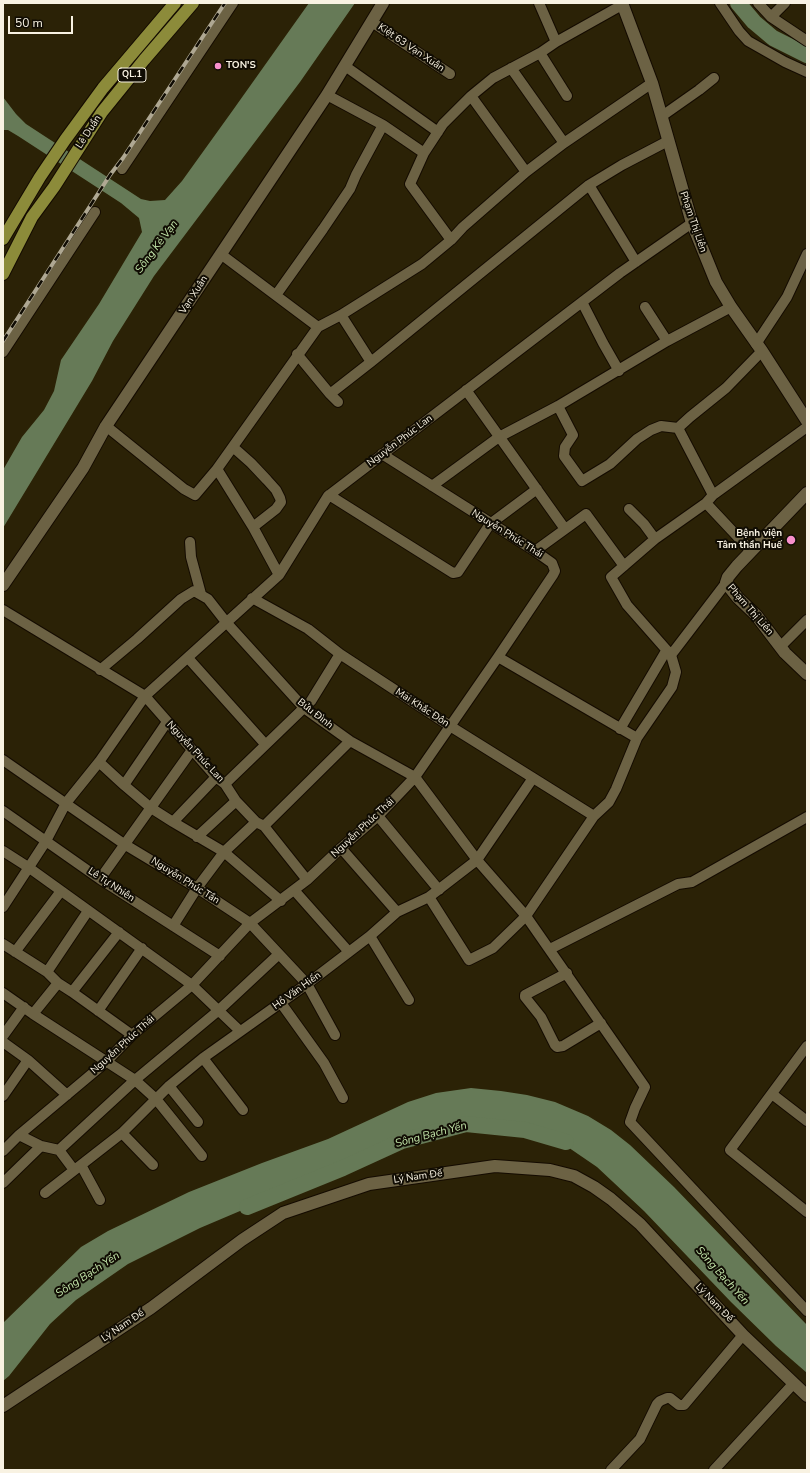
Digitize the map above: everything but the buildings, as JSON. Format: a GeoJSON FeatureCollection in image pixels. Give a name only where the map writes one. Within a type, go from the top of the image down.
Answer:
{"type":"FeatureCollection","features":[{"type":"Feature","properties":{"kind":"main road","name":"Lê Duẩn"},"geometry":{"type":"LineString","coordinates":[[3,239],[40,177],[65,140],[103,88],[175,3]]}},
{"type":"Feature","properties":{"kind":"main road","name":"Lê Duẩn"},"geometry":{"type":"LineString","coordinates":[[3,274],[32,217],[54,187],[102,112],[193,3]]}},
{"type":"Feature","properties":{"kind":"street"},"geometry":{"type":"LineString","coordinates":[[122,169],[234,3]]}},
{"type":"Feature","properties":{"kind":"street","name":"Vạn Xuân"},"geometry":{"type":"LineString","coordinates":[[3,585],[83,468],[106,426],[222,255],[327,95],[383,3]]}},
{"type":"Feature","properties":{"kind":"street"},"geometry":{"type":"LineString","coordinates":[[539,3],[556,42]]}},
{"type":"Feature","properties":{"kind":"street"},"geometry":{"type":"LineString","coordinates":[[720,3],[748,41],[785,62],[807,72]]}},
{"type":"Feature","properties":{"kind":"street"},"geometry":{"type":"LineString","coordinates":[[758,3],[771,17],[807,40]]}},
{"type":"Feature","properties":{"kind":"street"},"geometry":{"type":"LineString","coordinates":[[771,17],[785,3]]}},
{"type":"Feature","properties":{"kind":"street"},"geometry":{"type":"LineString","coordinates":[[451,240],[410,184],[424,153],[443,124],[471,96],[493,78],[540,53],[556,42],[622,4]]}},
{"type":"Feature","properties":{"kind":"street","name":"Phạm Thị Liên"},"geometry":{"type":"LineString","coordinates":[[622,4],[652,83],[692,223],[716,282],[730,307],[807,421]]}},
{"type":"Feature","properties":{"kind":"street","name":"Kiệt 63 Vạn Xuân"},"geometry":{"type":"LineString","coordinates":[[372,22],[450,74]]}},
{"type":"Feature","properties":{"kind":"street"},"geometry":{"type":"LineString","coordinates":[[540,53],[566,96]]}},
{"type":"Feature","properties":{"kind":"street"},"geometry":{"type":"LineString","coordinates":[[345,66],[438,132]]}},
{"type":"Feature","properties":{"kind":"street"},"geometry":{"type":"LineString","coordinates":[[511,68],[564,143]]}},
{"type":"Feature","properties":{"kind":"street"},"geometry":{"type":"LineString","coordinates":[[662,116],[714,78]]}},
{"type":"Feature","properties":{"kind":"street"},"geometry":{"type":"LineString","coordinates":[[106,426],[184,489],[195,495],[217,469],[318,327],[422,264],[451,240],[463,227],[526,172],[564,143],[652,83]]}},
{"type":"Feature","properties":{"kind":"street"},"geometry":{"type":"LineString","coordinates":[[327,95],[383,125],[424,153]]}},
{"type":"Feature","properties":{"kind":"street"},"geometry":{"type":"LineString","coordinates":[[471,96],[526,172]]}},
{"type":"Feature","properties":{"kind":"street"},"geometry":{"type":"LineString","coordinates":[[276,294],[350,189],[383,125]]}},
{"type":"Feature","properties":{"kind":"street"},"geometry":{"type":"LineString","coordinates":[[330,394],[589,185],[622,165],[668,141]]}},
{"type":"Feature","properties":{"kind":"street"},"geometry":{"type":"LineString","coordinates":[[589,185],[636,262]]}},
{"type":"Feature","properties":{"kind":"street"},"geometry":{"type":"LineString","coordinates":[[3,352],[95,212]]}},
{"type":"Feature","properties":{"kind":"street","name":"Nguyễn Phúc Lan"},"geometry":{"type":"LineString","coordinates":[[3,907],[46,841],[66,803],[99,762],[145,696],[278,575],[329,495],[582,302],[692,223]]}},
{"type":"Feature","properties":{"kind":"street"},"geometry":{"type":"LineString","coordinates":[[558,406],[573,435],[564,447],[564,456],[582,481],[610,464],[637,439],[651,430],[661,426],[678,428],[726,388],[759,348],[787,297],[807,254]]}},
{"type":"Feature","properties":{"kind":"street"},"geometry":{"type":"LineString","coordinates":[[222,255],[318,327]]}},
{"type":"Feature","properties":{"kind":"street"},"geometry":{"type":"LineString","coordinates":[[582,302],[619,371]]}},
{"type":"Feature","properties":{"kind":"street"},"geometry":{"type":"LineString","coordinates":[[645,307],[668,341]]}},
{"type":"Feature","properties":{"kind":"street"},"geometry":{"type":"LineString","coordinates":[[432,486],[499,437],[558,406],[668,341],[730,307]]}},
{"type":"Feature","properties":{"kind":"street"},"geometry":{"type":"LineString","coordinates":[[340,315],[371,362]]}},
{"type":"Feature","properties":{"kind":"street"},"geometry":{"type":"LineString","coordinates":[[298,354],[338,402]]}},
{"type":"Feature","properties":{"kind":"street"},"geometry":{"type":"LineString","coordinates":[[466,390],[565,529]]}},
{"type":"Feature","properties":{"kind":"street"},"geometry":{"type":"LineString","coordinates":[[429,897],[469,960],[493,948],[526,916],[594,816],[609,802],[613,796],[637,738],[672,687],[676,672],[668,653],[627,605],[611,577],[655,539],[807,427]]}},
{"type":"Feature","properties":{"kind":"street"},"geometry":{"type":"LineString","coordinates":[[678,428],[709,499],[751,551]]}},
{"type":"Feature","properties":{"kind":"street"},"geometry":{"type":"LineString","coordinates":[[233,447],[256,468],[276,490],[280,498],[281,502],[276,509],[253,527]]}},
{"type":"Feature","properties":{"kind":"street","name":"Nguyễn Phúc Thái"},"geometry":{"type":"LineString","coordinates":[[3,1150],[106,1062],[132,1035],[192,985],[250,923],[307,880],[378,816],[415,777],[555,571],[552,564],[535,550],[490,524],[382,454]]}},
{"type":"Feature","properties":{"kind":"street"},"geometry":{"type":"LineString","coordinates":[[217,469],[253,527],[278,575]]}},
{"type":"Feature","properties":{"kind":"street"},"geometry":{"type":"LineString","coordinates":[[329,495],[453,573],[458,572],[490,524],[537,489]]}},
{"type":"Feature","properties":{"kind":"street","name":"Phạm Thị Liên"},"geometry":{"type":"LineString","coordinates":[[807,493],[751,551],[728,577],[726,583],[738,598],[756,615],[785,653],[807,674]]}},
{"type":"Feature","properties":{"kind":"street"},"geometry":{"type":"LineString","coordinates":[[629,509],[644,524],[655,539]]}},
{"type":"Feature","properties":{"kind":"street"},"geometry":{"type":"LineString","coordinates":[[535,550],[586,514],[624,566]]}},
{"type":"Feature","properties":{"kind":"street"},"geometry":{"type":"LineString","coordinates":[[190,542],[191,557],[201,594]]}},
{"type":"Feature","properties":{"kind":"street"},"geometry":{"type":"LineString","coordinates":[[620,729],[668,653],[726,583]]}},
{"type":"Feature","properties":{"kind":"street"},"geometry":{"type":"LineString","coordinates":[[100,670],[181,599],[194,591],[201,594]]}},
{"type":"Feature","properties":{"kind":"street","name":"Bửu Đình"},"geometry":{"type":"LineString","coordinates":[[201,594],[208,599],[226,622],[304,708],[350,741],[415,777],[477,860],[526,916],[645,1087],[630,1122],[807,1311]]}},
{"type":"Feature","properties":{"kind":"street","name":"Mai Khắc Đôn"},"geometry":{"type":"LineString","coordinates":[[252,598],[308,630],[340,654],[450,726],[594,816]]}},
{"type":"Feature","properties":{"kind":"street"},"geometry":{"type":"LineString","coordinates":[[3,610],[145,696]]}},
{"type":"Feature","properties":{"kind":"street"},"geometry":{"type":"LineString","coordinates":[[780,647],[807,620]]}},
{"type":"Feature","properties":{"kind":"street"},"geometry":{"type":"LineString","coordinates":[[225,784],[311,701],[340,654]]}},
{"type":"Feature","properties":{"kind":"street"},"geometry":{"type":"LineString","coordinates":[[498,657],[637,738]]}},
{"type":"Feature","properties":{"kind":"street"},"geometry":{"type":"LineString","coordinates":[[188,658],[265,744]]}},
{"type":"Feature","properties":{"kind":"street","name":"Nguyễn Phúc Lan"},"geometry":{"type":"LineString","coordinates":[[145,696],[216,777],[225,784],[236,801],[260,824],[307,880]]}},
{"type":"Feature","properties":{"kind":"street"},"geometry":{"type":"LineString","coordinates":[[124,786],[167,722]]}},
{"type":"Feature","properties":{"kind":"street"},"geometry":{"type":"LineString","coordinates":[[173,926],[197,888],[224,852],[260,824],[350,741]]}},
{"type":"Feature","properties":{"kind":"street"},"geometry":{"type":"LineString","coordinates":[[100,879],[192,750]]}},
{"type":"Feature","properties":{"kind":"street","name":"Nguyễn Phúc Tần"},"geometry":{"type":"LineString","coordinates":[[3,760],[124,844],[197,888],[250,923],[308,984],[335,1035]]}},
{"type":"Feature","properties":{"kind":"street"},"geometry":{"type":"LineString","coordinates":[[99,762],[124,786],[151,808],[224,852],[281,901]]}},
{"type":"Feature","properties":{"kind":"street"},"geometry":{"type":"LineString","coordinates":[[173,822],[216,777]]}},
{"type":"Feature","properties":{"kind":"street","name":"Hồ Văn Hiến"},"geometry":{"type":"LineString","coordinates":[[45,1193],[122,1133],[169,1086],[202,1058],[308,984],[370,936],[397,912],[429,897],[477,860],[533,778]]}},
{"type":"Feature","properties":{"kind":"street"},"geometry":{"type":"LineString","coordinates":[[198,837],[236,801]]}},
{"type":"Feature","properties":{"kind":"street","name":"Lê Tự Nhiên"},"geometry":{"type":"LineString","coordinates":[[3,811],[100,879],[220,956]]}},
{"type":"Feature","properties":{"kind":"street"},"geometry":{"type":"LineString","coordinates":[[378,816],[439,890]]}},
{"type":"Feature","properties":{"kind":"street"},"geometry":{"type":"LineString","coordinates":[[550,949],[678,884],[692,882],[807,817]]}},
{"type":"Feature","properties":{"kind":"street"},"geometry":{"type":"LineString","coordinates":[[341,848],[397,912]]}},
{"type":"Feature","properties":{"kind":"street"},"geometry":{"type":"LineString","coordinates":[[3,851],[28,867],[192,985],[240,1031]]}},
{"type":"Feature","properties":{"kind":"street"},"geometry":{"type":"LineString","coordinates":[[294,890],[349,952]]}},
{"type":"Feature","properties":{"kind":"street"},"geometry":{"type":"LineString","coordinates":[[15,952],[61,891]]}},
{"type":"Feature","properties":{"kind":"street"},"geometry":{"type":"LineString","coordinates":[[47,972],[88,910]]}},
{"type":"Feature","properties":{"kind":"street"},"geometry":{"type":"LineString","coordinates":[[72,992],[119,932]]}},
{"type":"Feature","properties":{"kind":"street"},"geometry":{"type":"LineString","coordinates":[[370,936],[408,1000]]}},
{"type":"Feature","properties":{"kind":"street"},"geometry":{"type":"LineString","coordinates":[[3,944],[47,972],[58,983],[132,1035]]}},
{"type":"Feature","properties":{"kind":"street"},"geometry":{"type":"LineString","coordinates":[[98,1011],[142,948]]}},
{"type":"Feature","properties":{"kind":"street"},"geometry":{"type":"LineString","coordinates":[[59,1150],[135,1080],[219,1010],[279,954]]}},
{"type":"Feature","properties":{"kind":"street"},"geometry":{"type":"LineString","coordinates":[[566,972],[525,995],[541,1017],[555,1045],[558,1047],[563,1046],[601,1024]]}},
{"type":"Feature","properties":{"kind":"street"},"geometry":{"type":"LineString","coordinates":[[34,1014],[58,983]]}},
{"type":"Feature","properties":{"kind":"street"},"geometry":{"type":"LineString","coordinates":[[3,993],[135,1080],[156,1100],[202,1156]]}},
{"type":"Feature","properties":{"kind":"street"},"geometry":{"type":"LineString","coordinates":[[281,1003],[324,1064],[343,1098]]}},
{"type":"Feature","properties":{"kind":"street"},"geometry":{"type":"LineString","coordinates":[[3,1036],[24,1007]]}},
{"type":"Feature","properties":{"kind":"street"},"geometry":{"type":"LineString","coordinates":[[3,1042],[28,1060],[67,1095]]}},
{"type":"Feature","properties":{"kind":"street"},"geometry":{"type":"LineString","coordinates":[[806,1050],[730,1150],[807,1212]]}},
{"type":"Feature","properties":{"kind":"street"},"geometry":{"type":"LineString","coordinates":[[202,1058],[243,1110]]}},
{"type":"Feature","properties":{"kind":"street"},"geometry":{"type":"LineString","coordinates":[[3,1096],[28,1060]]}},
{"type":"Feature","properties":{"kind":"street"},"geometry":{"type":"LineString","coordinates":[[169,1086],[198,1122]]}},
{"type":"Feature","properties":{"kind":"street"},"geometry":{"type":"LineString","coordinates":[[772,1094],[807,1121]]}},
{"type":"Feature","properties":{"kind":"street"},"geometry":{"type":"LineString","coordinates":[[122,1133],[153,1165]]}},
{"type":"Feature","properties":{"kind":"street"},"geometry":{"type":"LineString","coordinates":[[19,1135],[41,1146],[59,1150],[77,1168],[100,1200]]}},
{"type":"Feature","properties":{"kind":"street"},"geometry":{"type":"LineString","coordinates":[[3,1183],[41,1146]]}},
{"type":"Feature","properties":{"kind":"street","name":"Lý Nam Đế"},"geometry":{"type":"LineString","coordinates":[[3,1406],[150,1308],[242,1240],[283,1213],[369,1184],[495,1166],[550,1170],[574,1176],[611,1198],[640,1224],[743,1334],[807,1396]]}},
{"type":"Feature","properties":{"kind":"street"},"geometry":{"type":"LineString","coordinates":[[610,1470],[640,1439],[657,1404],[660,1401],[670,1398],[679,1405],[684,1405],[743,1334]]}},
{"type":"Feature","properties":{"kind":"street"},"geometry":{"type":"LineString","coordinates":[[714,1470],[794,1383]]}},
{"type":"Feature","properties":{"kind":"water","name":"Sông Kẻ Vạn"},"geometry":{"type":"Polygon","coordinates":[[[309,3],[355,3],[300,82],[154,276],[113,341],[92,381],[3,528],[3,470],[22,437],[44,410],[54,391],[61,360],[99,304],[142,232],[139,218],[121,203],[18,136],[8,130],[3,130],[3,97],[26,124],[141,199],[150,201],[165,200],[182,181],[309,3]]]}},
{"type":"Feature","properties":{"kind":"water"},"geometry":{"type":"Polygon","coordinates":[[[471,1088],[527,1095],[555,1102],[588,1116],[611,1130],[630,1145],[674,1187],[807,1325],[807,1373],[776,1346],[731,1302],[644,1211],[597,1167],[559,1141],[528,1129],[499,1124],[476,1124],[450,1127],[412,1138],[200,1228],[128,1264],[76,1300],[50,1324],[9,1376],[3,1381],[3,1323],[81,1247],[108,1231],[189,1192],[328,1139],[408,1102],[436,1093],[471,1088]]]}},
{"type":"Feature","properties":{"kind":"waterway"},"geometry":{"type":"LineString","coordinates":[[738,3],[754,22],[773,38],[807,55]]}},
{"type":"Feature","properties":{"kind":"waterway","name":"Sông Bạch Yến"},"geometry":{"type":"LineString","coordinates":[[247,1207],[343,1168],[402,1141],[466,1124],[525,1130],[566,1142]]}},
{"type":"Feature","properties":{"kind":"railway"},"geometry":{"type":"LineString","coordinates":[[3,341],[110,175],[123,158],[225,3]]}},
{"type":"Feature","properties":{"kind":"place","name":"TON'S"},"geometry":{"type":"Point","coordinates":[218,66]}},
{"type":"Feature","properties":{"kind":"place","name":"Bệnh viện Tâm thần Huế"},"geometry":{"type":"Point","coordinates":[791,540]}}]}
